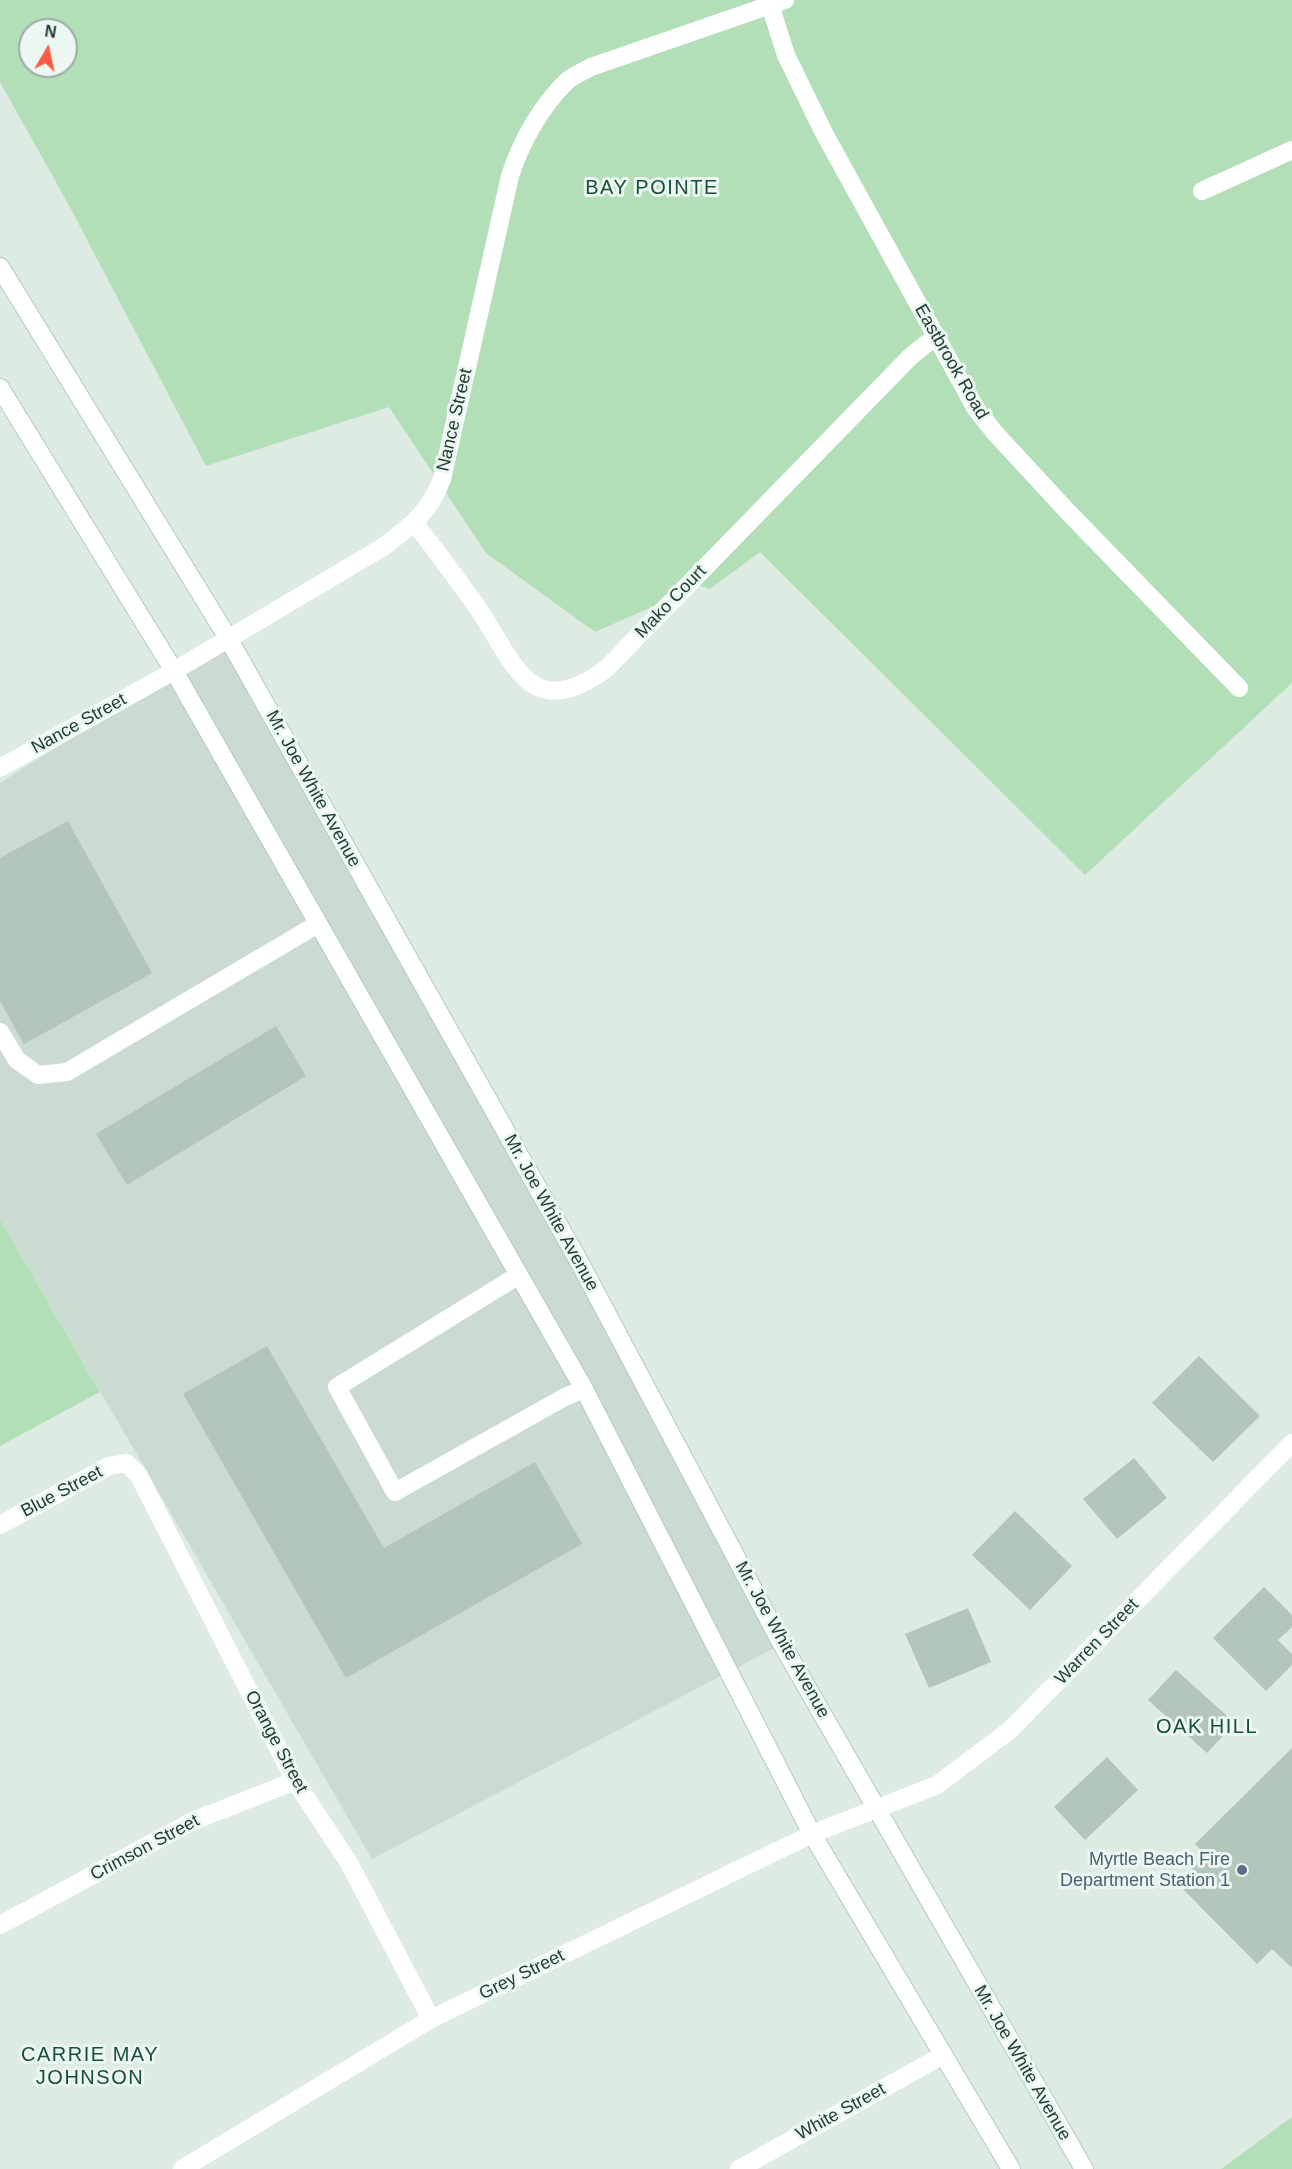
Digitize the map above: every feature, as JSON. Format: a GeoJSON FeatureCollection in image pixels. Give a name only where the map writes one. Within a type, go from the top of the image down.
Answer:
{"type":"FeatureCollection","features":[{"type":"Feature","properties":{"kind":"street","name":"Eastbrook Road"},"geometry":{"type":"LineString","coordinates":[[777,3],[786,55],[824,132],[976,409],[995,433],[1069,513],[1239,688]]}},
{"type":"Feature","properties":{"kind":"street","name":"Nance Street"},"geometry":{"type":"LineString","coordinates":[[0,768],[174,671],[383,547],[415,523],[435,499],[442,479],[510,176],[518,155],[542,112],[569,79],[591,67],[777,3]]}},
{"type":"Feature","properties":{"kind":"street"},"geometry":{"type":"LineString","coordinates":[[1203,191],[1292,150]]}},
{"type":"Feature","properties":{"kind":"street","name":"Mr. Joe White Avenue"},"geometry":{"type":"LineString","coordinates":[[0,267],[228,638],[581,1265],[782,1644],[1084,2169]]}},
{"type":"Feature","properties":{"kind":"street","name":"Mako Court"},"geometry":{"type":"LineString","coordinates":[[415,523],[477,606],[521,676],[546,689],[556,691],[571,689],[587,683],[606,669],[905,362],[935,337]]}},
{"type":"Feature","properties":{"kind":"street"},"geometry":{"type":"LineString","coordinates":[[0,388],[174,671],[584,1389],[812,1834],[1011,2169]]}},
{"type":"Feature","properties":{"kind":"street"},"geometry":{"type":"LineString","coordinates":[[0,1032],[16,1060],[38,1075],[67,1072],[318,924]]}},
{"type":"Feature","properties":{"kind":"street"},"geometry":{"type":"LineString","coordinates":[[519,1275],[337,1387],[395,1492],[565,1397],[584,1389]]}},
{"type":"Feature","properties":{"kind":"street","name":"Warren Street"},"geometry":{"type":"LineString","coordinates":[[878,1809],[937,1785],[1010,1730],[1292,1443]]}},
{"type":"Feature","properties":{"kind":"street","name":"Blue Street"},"geometry":{"type":"LineString","coordinates":[[0,1525],[109,1466],[126,1463]]}},
{"type":"Feature","properties":{"kind":"street","name":"Orange Street"},"geometry":{"type":"LineString","coordinates":[[126,1463],[138,1474],[295,1781],[349,1863],[431,2019]]}},
{"type":"Feature","properties":{"kind":"street","name":"Crimson Street"},"geometry":{"type":"LineString","coordinates":[[0,1925],[193,1821],[295,1781]]}},
{"type":"Feature","properties":{"kind":"street","name":"Grey Street"},"geometry":{"type":"LineString","coordinates":[[182,2169],[431,2019],[812,1834],[878,1809]]}},
{"type":"Feature","properties":{"kind":"street","name":"White Street"},"geometry":{"type":"LineString","coordinates":[[739,2169],[943,2055]]}},
{"type":"Feature","properties":{"kind":"shaded area"},"geometry":{"type":"Polygon","coordinates":[[[228,638],[782,1644],[372,1859],[0,1219],[0,783],[228,638]]]}},
{"type":"Feature","properties":{"kind":"green space"},"geometry":{"type":"Polygon","coordinates":[[[0,0],[1292,0],[1292,683],[1085,875],[760,552],[710,589],[699,586],[595,632],[486,553],[389,407],[206,466],[66,200],[0,82],[0,0]]]}},
{"type":"Feature","properties":{"kind":"green space"},"geometry":{"type":"Polygon","coordinates":[[[0,1219],[100,1392],[0,1446],[0,1219]]]}},
{"type":"Feature","properties":{"kind":"green space"},"geometry":{"type":"Polygon","coordinates":[[[1292,2117],[1292,2169],[1221,2169],[1292,2117]]]}},
{"type":"Feature","properties":{"kind":"building"},"geometry":{"type":"Polygon","coordinates":[[[68,821],[152,973],[24,1044],[0,1001],[0,858],[68,821]]]}},
{"type":"Feature","properties":{"kind":"building"},"geometry":{"type":"Polygon","coordinates":[[[276,1026],[306,1076],[127,1185],[96,1134],[276,1026]]]}},
{"type":"Feature","properties":{"kind":"building"},"geometry":{"type":"Polygon","coordinates":[[[267,1346],[384,1548],[535,1462],[582,1544],[346,1678],[183,1394],[267,1346]]]}},
{"type":"Feature","properties":{"kind":"building"},"geometry":{"type":"Polygon","coordinates":[[[1199,1356],[1260,1416],[1213,1462],[1152,1403],[1199,1356]]]}},
{"type":"Feature","properties":{"kind":"building"},"geometry":{"type":"Polygon","coordinates":[[[1134,1458],[1167,1498],[1117,1539],[1083,1499],[1134,1458]]]}},
{"type":"Feature","properties":{"kind":"building"},"geometry":{"type":"Polygon","coordinates":[[[1015,1511],[1072,1566],[1030,1610],[972,1555],[1015,1511]]]}},
{"type":"Feature","properties":{"kind":"building"},"geometry":{"type":"Polygon","coordinates":[[[1264,1587],[1292,1615],[1292,1627],[1278,1640],[1292,1654],[1292,1665],[1266,1691],[1213,1638],[1264,1587]]]}},
{"type":"Feature","properties":{"kind":"building"},"geometry":{"type":"Polygon","coordinates":[[[968,1608],[991,1662],[929,1688],[905,1634],[968,1608]]]}},
{"type":"Feature","properties":{"kind":"building"},"geometry":{"type":"Polygon","coordinates":[[[1176,1670],[1235,1723],[1207,1753],[1148,1700],[1176,1670]]]}},
{"type":"Feature","properties":{"kind":"building","name":"Myrtle Beach Fire Department Station 1"},"geometry":{"type":"Polygon","coordinates":[[[1292,1748],[1291,1967],[1272,1949],[1257,1964],[1178,1884],[1206,1855],[1195,1844],[1292,1748]]]}},
{"type":"Feature","properties":{"kind":"building"},"geometry":{"type":"Polygon","coordinates":[[[1107,1757],[1138,1790],[1085,1840],[1054,1807],[1107,1757]]]}},
{"type":"Feature","properties":{"kind":"place","name":"Myrtle Beach Fire Department Station 1"},"geometry":{"type":"Point","coordinates":[1242,1870]}},
{"type":"Feature","properties":{"kind":"district","name":"BAY POINTE"},"geometry":{"type":"Point","coordinates":[652,188]}},
{"type":"Feature","properties":{"kind":"district","name":"OAK HILL"},"geometry":{"type":"Point","coordinates":[1207,1727]}},
{"type":"Feature","properties":{"kind":"district","name":"CARRIE MAY JOHNSON"},"geometry":{"type":"Point","coordinates":[90,2066]}}]}
